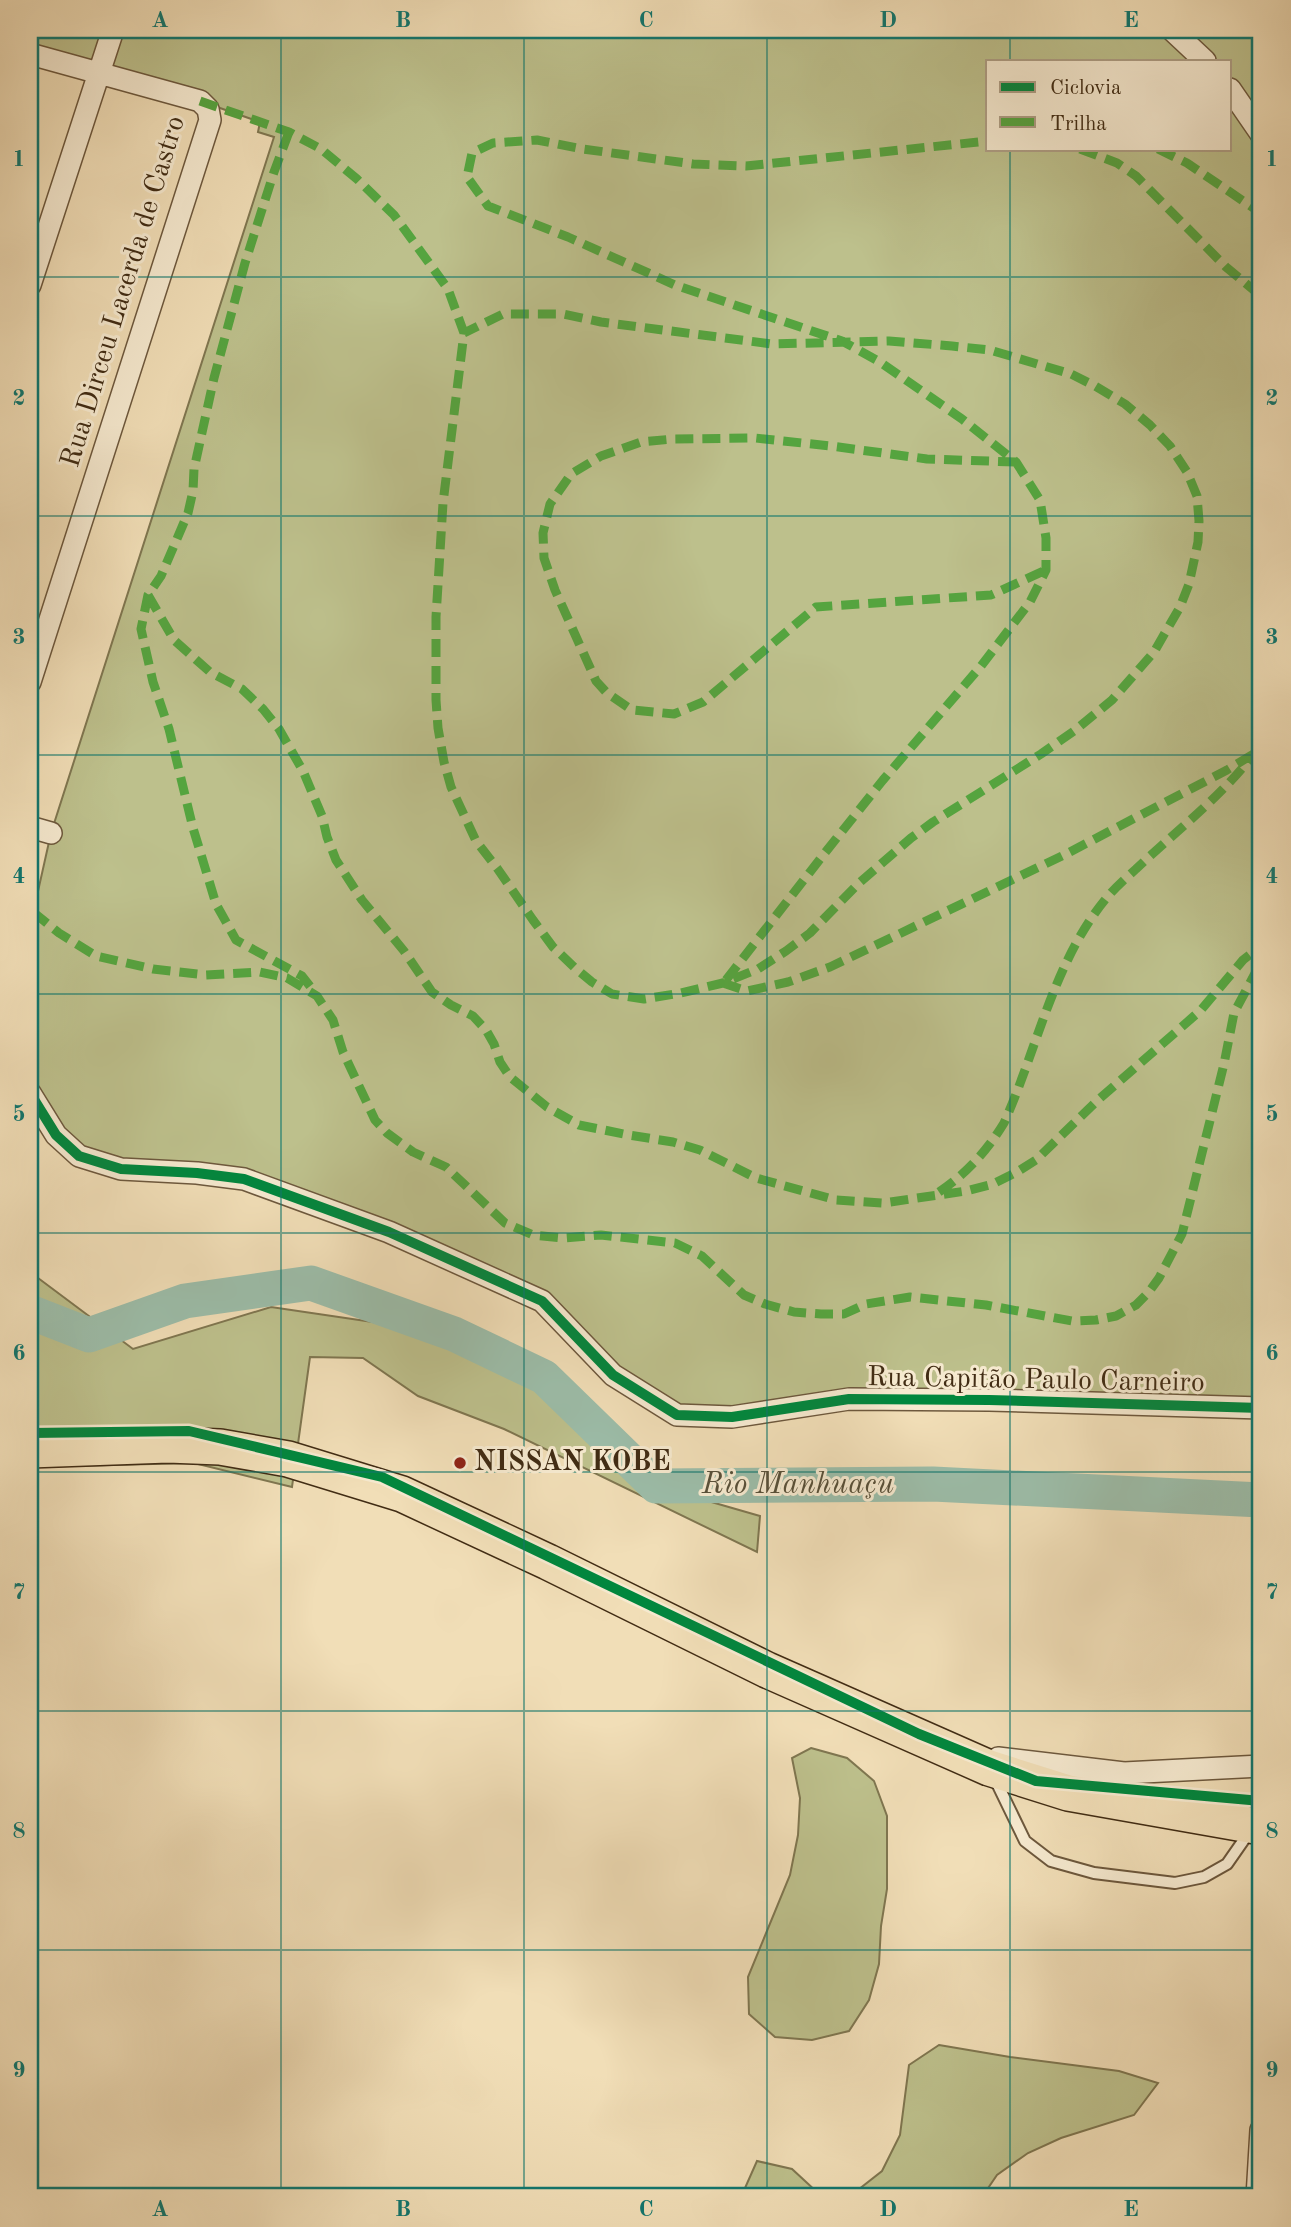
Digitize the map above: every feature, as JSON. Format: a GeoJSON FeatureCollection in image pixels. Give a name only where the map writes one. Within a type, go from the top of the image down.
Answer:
{"type":"FeatureCollection","features":[{"type":"Feature","properties":{"kind":"highway"},"geometry":{"type":"LineString","coordinates":[[30,1450],[169,1445],[220,1447],[288,1459],[402,1494],[767,1670],[975,1763],[1068,1793],[1257,1827]]}},
{"type":"Feature","properties":{"kind":"street"},"geometry":{"type":"LineString","coordinates":[[30,285],[113,30]]}},
{"type":"Feature","properties":{"kind":"street"},"geometry":{"type":"LineString","coordinates":[[1172,30],[1204,60]]}},
{"type":"Feature","properties":{"kind":"street","name":"Rua Dirceu Lacerda de Castro"},"geometry":{"type":"LineString","coordinates":[[30,54],[200,101],[208,109],[211,120],[30,682]]}},
{"type":"Feature","properties":{"kind":"street"},"geometry":{"type":"LineString","coordinates":[[1232,92],[1261,134]]}},
{"type":"Feature","properties":{"kind":"street"},"geometry":{"type":"LineString","coordinates":[[30,827],[51,833]]}},
{"type":"Feature","properties":{"kind":"street","name":"Rua Capitão Paulo Carneiro"},"geometry":{"type":"LineString","coordinates":[[30,1093],[56,1135],[79,1156],[121,1169],[197,1173],[244,1179],[389,1232],[542,1301],[614,1375],[677,1415],[732,1417],[849,1399],[1261,1408]]}},
{"type":"Feature","properties":{"kind":"street"},"geometry":{"type":"LineString","coordinates":[[975,1763],[972,1755],[1124,1773],[1261,1766]]}},
{"type":"Feature","properties":{"kind":"street"},"geometry":{"type":"LineString","coordinates":[[1257,2197],[1261,2130]]}},
{"type":"Feature","properties":{"kind":"lane"},"geometry":{"type":"LineString","coordinates":[[975,1763],[1026,1841],[1051,1861],[1094,1873],[1175,1883],[1204,1877],[1227,1864],[1257,1827]]}},
{"type":"Feature","properties":{"kind":"green space"},"geometry":{"type":"Polygon","coordinates":[[[30,30],[1261,30],[1261,1408],[989,1400],[677,1415],[613,1375],[541,1301],[244,1179],[79,1156],[30,1093],[30,927],[51,833],[274,137],[258,132],[260,122],[200,101],[30,54],[30,30]]]}},
{"type":"Feature","properties":{"kind":"green space"},"geometry":{"type":"Polygon","coordinates":[[[30,1272],[133,1349],[271,1307],[454,1334],[544,1377],[656,1486],[760,1516],[757,1552],[504,1429],[418,1396],[363,1358],[310,1357],[292,1487],[194,1463],[30,1467],[30,1272]]]}},
{"type":"Feature","properties":{"kind":"green space"},"geometry":{"type":"Polygon","coordinates":[[[811,1748],[847,1758],[874,1781],[887,1816],[887,1889],[879,1964],[869,2000],[849,2031],[812,2040],[775,2037],[749,2014],[748,1977],[790,1875],[798,1835],[800,1798],[792,1758],[811,1748]]]}},
{"type":"Feature","properties":{"kind":"green space"},"geometry":{"type":"Polygon","coordinates":[[[939,2045],[1119,2071],[1158,2083],[1134,2115],[1061,2138],[1028,2153],[997,2175],[982,2197],[741,2197],[757,2161],[792,2169],[818,2193],[854,2193],[882,2171],[900,2135],[909,2065],[939,2045]]]}},
{"type":"Feature","properties":{"kind":"waterway","name":"Rio Manhuaçu"},"geometry":{"type":"LineString","coordinates":[[30,1312],[89,1335],[185,1301],[311,1283],[454,1334],[544,1377],[656,1486],[933,1484],[1261,1500]]}},
{"type":"Feature","properties":{"kind":"marked path"},"geometry":{"type":"LineString","coordinates":[[200,101],[289,132],[321,149],[394,215],[448,289],[464,333],[443,503],[436,617],[436,700],[444,762],[451,787],[476,841],[533,920],[553,947],[575,968],[612,994],[644,999],[723,983],[758,969],[786,951],[810,933],[859,883],[911,838],[1041,754],[1112,700],[1154,652],[1180,607],[1189,584],[1198,542],[1199,521],[1197,496],[1187,472],[1170,446],[1150,425],[1125,404],[1071,374],[990,350],[889,341],[772,344],[601,322],[563,314],[503,314],[464,333]]}},
{"type":"Feature","properties":{"kind":"marked path"},"geometry":{"type":"LineString","coordinates":[[289,132],[245,263],[214,378],[194,469],[188,513],[161,576],[148,595],[141,629],[153,682],[169,729],[193,828],[216,904],[236,940],[302,976],[313,990]]}},
{"type":"Feature","properties":{"kind":"marked path"},"geometry":{"type":"LineString","coordinates":[[726,980],[883,780],[981,666],[1030,602],[1046,570],[1046,538],[1040,500],[1016,462],[962,419],[880,362],[842,341],[675,285],[568,237],[488,206],[467,177],[472,153],[493,143],[537,140],[693,164],[746,166],[986,141]]}},
{"type":"Feature","properties":{"kind":"marked path"},"geometry":{"type":"LineString","coordinates":[[1083,150],[1117,163],[1136,176],[1226,267],[1261,296]]}},
{"type":"Feature","properties":{"kind":"marked path"},"geometry":{"type":"LineString","coordinates":[[1160,150],[1187,163],[1261,213]]}},
{"type":"Feature","properties":{"kind":"marked path"},"geometry":{"type":"LineString","coordinates":[[1016,462],[927,459],[755,438],[641,442],[601,456],[571,474],[550,504],[543,533],[544,558],[555,590],[596,681],[607,693],[632,710],[674,714],[703,702],[816,607],[991,595],[1046,570]]}},
{"type":"Feature","properties":{"kind":"marked path"},"geometry":{"type":"LineString","coordinates":[[148,595],[174,640],[210,672],[242,689],[279,729],[303,771],[322,816],[336,860],[362,900],[404,951],[432,992],[473,1016],[486,1030],[510,1077],[547,1107],[579,1125],[673,1142],[700,1150],[756,1178],[836,1200],[883,1203],[966,1191],[993,1184],[1036,1160],[1098,1100],[1201,1010],[1243,960],[1261,946]]}},
{"type":"Feature","properties":{"kind":"marked path"},"geometry":{"type":"LineString","coordinates":[[939,1192],[975,1161],[1004,1123],[1061,975],[1090,920],[1119,885],[1218,794],[1261,744]]}},
{"type":"Feature","properties":{"kind":"marked path"},"geometry":{"type":"LineString","coordinates":[[723,983],[747,991],[788,982],[830,967],[1064,855],[1255,753]]}},
{"type":"Feature","properties":{"kind":"marked path"},"geometry":{"type":"LineString","coordinates":[[33,912],[59,933],[96,956],[153,969],[206,975],[260,972],[287,978],[317,996],[333,1020],[343,1052],[375,1120],[387,1133],[413,1152],[446,1167],[505,1223],[533,1235],[564,1238],[601,1235],[675,1243],[702,1256],[744,1295],[794,1312],[821,1314],[844,1314],[866,1304],[910,1297],[986,1305],[1072,1321],[1116,1316],[1136,1305],[1159,1278],[1182,1234],[1234,1013],[1261,962]]}},
{"type":"Feature","properties":{"kind":"cycle path"},"geometry":{"type":"LineString","coordinates":[[30,1093],[56,1135],[79,1156],[121,1169],[197,1173],[244,1179],[389,1232],[542,1301],[613,1375],[677,1415],[732,1417],[849,1399],[1261,1408]]}},
{"type":"Feature","properties":{"kind":"cycle path"},"geometry":{"type":"LineString","coordinates":[[30,1433],[189,1431],[382,1477],[919,1734],[1036,1781],[1261,1801]]}},
{"type":"Feature","properties":{"kind":"place","name":"NISSAN KOBE"},"geometry":{"type":"Point","coordinates":[460,1463]}}]}
